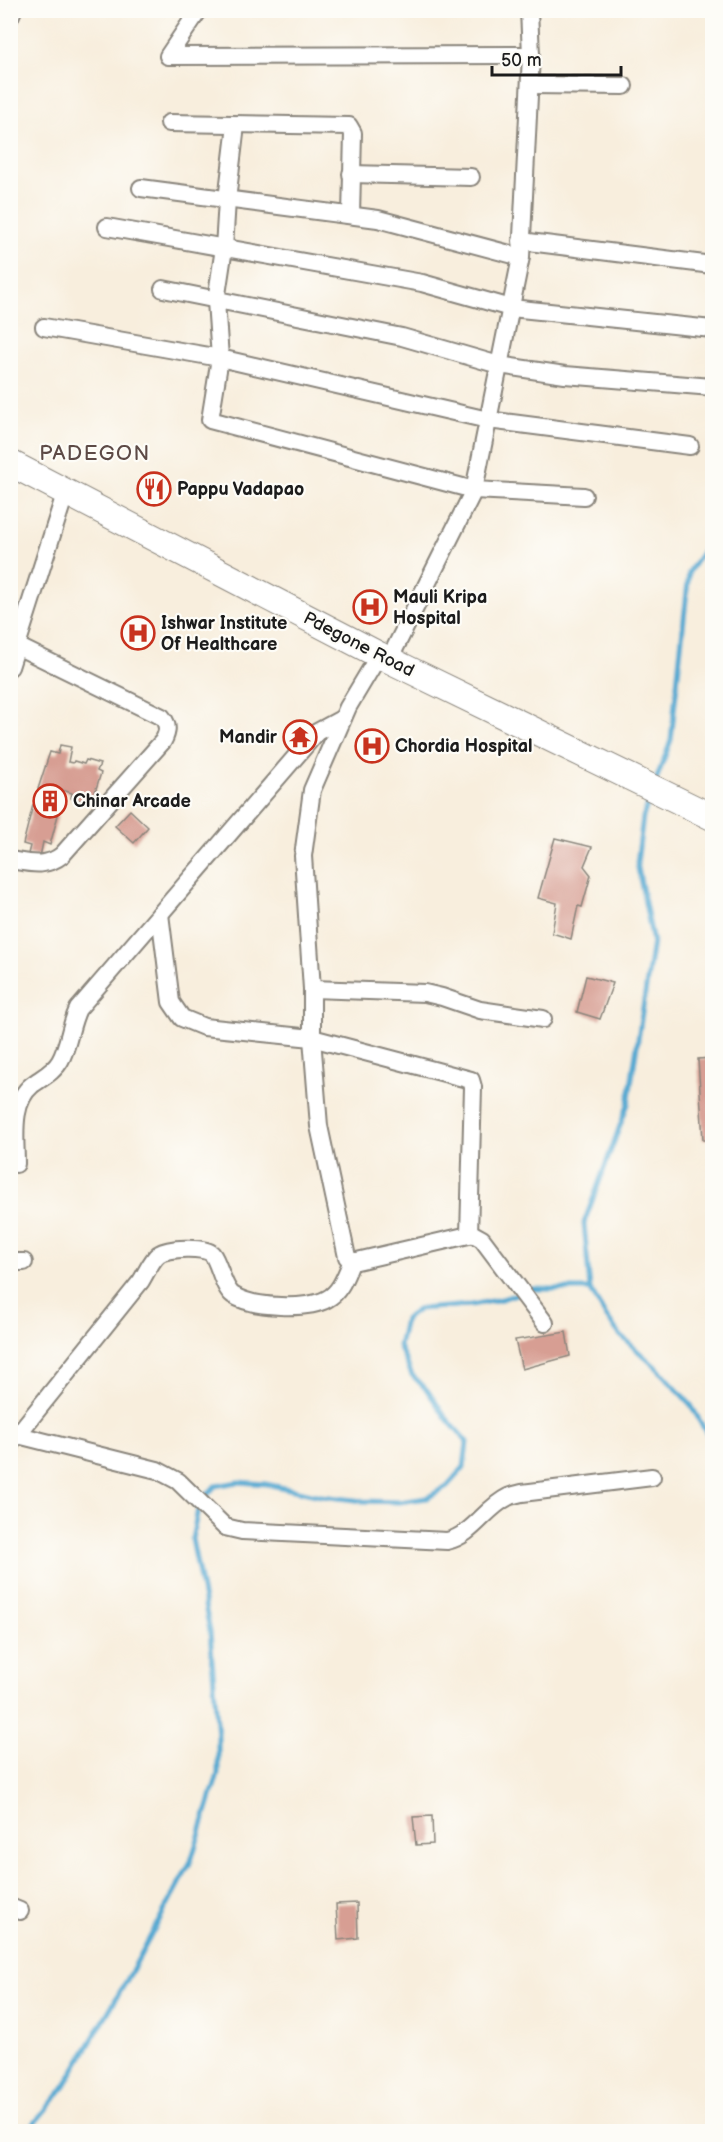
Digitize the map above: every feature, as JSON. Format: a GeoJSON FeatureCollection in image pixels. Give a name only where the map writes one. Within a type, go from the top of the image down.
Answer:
{"type":"FeatureCollection","features":[{"type":"Feature","properties":{"kind":"highway","name":"Pdegone Road"},"geometry":{"type":"LineString","coordinates":[[10,463],[384,658],[712,817]]}},
{"type":"Feature","properties":{"kind":"street"},"geometry":{"type":"LineString","coordinates":[[10,17],[13,10]]}},
{"type":"Feature","properties":{"kind":"street"},"geometry":{"type":"LineString","coordinates":[[199,10],[168,56],[531,55]]}},
{"type":"Feature","properties":{"kind":"street"},"geometry":{"type":"LineString","coordinates":[[352,1261],[347,1257],[319,1126],[303,856],[312,790],[348,707],[384,658],[474,490],[521,249],[530,85],[529,10]]}},
{"type":"Feature","properties":{"kind":"street"},"geometry":{"type":"LineString","coordinates":[[530,85],[624,86]]}},
{"type":"Feature","properties":{"kind":"street"},"geometry":{"type":"LineString","coordinates":[[169,123],[350,126],[353,133],[351,216]]}},
{"type":"Feature","properties":{"kind":"street"},"geometry":{"type":"LineString","coordinates":[[236,125],[224,248],[216,301],[220,358],[210,420],[474,490],[584,496]]}},
{"type":"Feature","properties":{"kind":"street"},"geometry":{"type":"LineString","coordinates":[[351,174],[471,177]]}},
{"type":"Feature","properties":{"kind":"street"},"geometry":{"type":"LineString","coordinates":[[141,188],[378,219],[521,249],[712,265]]}},
{"type":"Feature","properties":{"kind":"street"},"geometry":{"type":"LineString","coordinates":[[107,227],[422,283],[510,308],[712,329]]}},
{"type":"Feature","properties":{"kind":"street"},"geometry":{"type":"LineString","coordinates":[[164,289],[402,337],[499,365],[565,375],[712,387]]}},
{"type":"Feature","properties":{"kind":"street"},"geometry":{"type":"LineString","coordinates":[[44,327],[220,358],[488,420],[690,446]]}},
{"type":"Feature","properties":{"kind":"street"},"geometry":{"type":"LineString","coordinates":[[10,667],[66,491]]}},
{"type":"Feature","properties":{"kind":"street"},"geometry":{"type":"LineString","coordinates":[[10,860],[46,864],[62,855],[163,741],[167,729],[162,717],[17,646]]}},
{"type":"Feature","properties":{"kind":"street"},"geometry":{"type":"LineString","coordinates":[[16,1164],[16,1113],[20,1098],[29,1087],[53,1070],[59,1062],[78,1009],[317,732],[343,718]]}},
{"type":"Feature","properties":{"kind":"street"},"geometry":{"type":"LineString","coordinates":[[160,914],[171,1002],[182,1018],[204,1027],[312,1038],[471,1080],[473,1087],[469,1234]]}},
{"type":"Feature","properties":{"kind":"street"},"geometry":{"type":"LineString","coordinates":[[312,989],[425,993],[480,1010],[543,1019]]}},
{"type":"Feature","properties":{"kind":"street"},"geometry":{"type":"LineString","coordinates":[[352,1261],[473,1234],[482,1239],[545,1323]]}},
{"type":"Feature","properties":{"kind":"street"},"geometry":{"type":"LineString","coordinates":[[352,1261],[340,1287],[328,1299],[311,1305],[267,1305],[246,1301],[231,1294],[212,1254],[202,1249],[172,1250],[158,1255],[141,1281],[14,1440],[157,1470],[178,1481],[225,1527],[242,1531],[447,1541],[465,1533],[508,1497],[522,1493],[652,1477]]}},
{"type":"Feature","properties":{"kind":"building","name":"Chinar Arcade"},"geometry":{"type":"Polygon","coordinates":[[[60,745],[71,747],[68,762],[84,764],[86,760],[100,764],[97,771],[101,773],[89,803],[71,798],[72,793],[59,789],[52,814],[58,815],[50,845],[43,842],[40,857],[28,854],[30,846],[23,844],[33,805],[43,808],[47,791],[38,789],[50,752],[58,754],[60,745]]]}},
{"type":"Feature","properties":{"kind":"building"},"geometry":{"type":"Polygon","coordinates":[[[130,810],[148,827],[134,843],[115,826],[130,810]]]}},
{"type":"Feature","properties":{"kind":"building"},"geometry":{"type":"Polygon","coordinates":[[[555,838],[592,847],[584,866],[591,875],[582,907],[578,906],[571,939],[552,933],[557,903],[538,898],[555,838]]]}},
{"type":"Feature","properties":{"kind":"building"},"geometry":{"type":"Polygon","coordinates":[[[586,976],[613,983],[600,1019],[577,1012],[586,976]]]}},
{"type":"Feature","properties":{"kind":"building"},"geometry":{"type":"Polygon","coordinates":[[[712,1058],[712,1140],[703,1140],[698,1059],[712,1058]]]}},
{"type":"Feature","properties":{"kind":"building"},"geometry":{"type":"Polygon","coordinates":[[[566,1332],[570,1356],[522,1369],[515,1340],[566,1332]]]}},
{"type":"Feature","properties":{"kind":"building"},"geometry":{"type":"Polygon","coordinates":[[[432,1816],[433,1844],[416,1845],[413,1817],[432,1816]]]}},
{"type":"Feature","properties":{"kind":"building"},"geometry":{"type":"Polygon","coordinates":[[[357,1903],[358,1938],[338,1940],[336,1904],[357,1903]]]}},
{"type":"Feature","properties":{"kind":"waterway"},"geometry":{"type":"LineString","coordinates":[[655,783],[671,740],[689,572],[712,537]]}},
{"type":"Feature","properties":{"kind":"waterway"},"geometry":{"type":"LineString","coordinates":[[651,794],[643,817],[637,863],[653,942],[628,1104],[584,1223],[590,1289],[621,1336],[658,1369],[691,1405],[712,1443]]}},
{"type":"Feature","properties":{"kind":"waterway"},"geometry":{"type":"LineString","coordinates":[[27,2132],[63,2089],[127,1980],[191,1861],[218,1774],[218,1736],[210,1631],[192,1539],[199,1504],[215,1486],[238,1482],[266,1484],[321,1496],[363,1501],[399,1502],[427,1498],[447,1486],[464,1467],[467,1442],[447,1419],[427,1390],[412,1375],[399,1346],[405,1319],[419,1309],[471,1305],[502,1299],[531,1289],[590,1289]]}},
{"type":"Feature","properties":{"kind":"place","name":"Pappu Vadapao"},"geometry":{"type":"Point","coordinates":[154,489]}},
{"type":"Feature","properties":{"kind":"place","name":"Mauli Kripa Hospital"},"geometry":{"type":"Point","coordinates":[370,607]}},
{"type":"Feature","properties":{"kind":"place","name":"Ishwar Institute Of Healthcare"},"geometry":{"type":"Point","coordinates":[138,633]}},
{"type":"Feature","properties":{"kind":"place","name":"Mandir"},"geometry":{"type":"Point","coordinates":[300,737]}},
{"type":"Feature","properties":{"kind":"place","name":"Chordia Hospital"},"geometry":{"type":"Point","coordinates":[372,746]}},
{"type":"Feature","properties":{"kind":"place","name":"Chinar Arcade"},"geometry":{"type":"Point","coordinates":[50,801]}},
{"type":"Feature","properties":{"kind":"district","name":"PADEGON"},"geometry":{"type":"Point","coordinates":[95,453]}}]}
